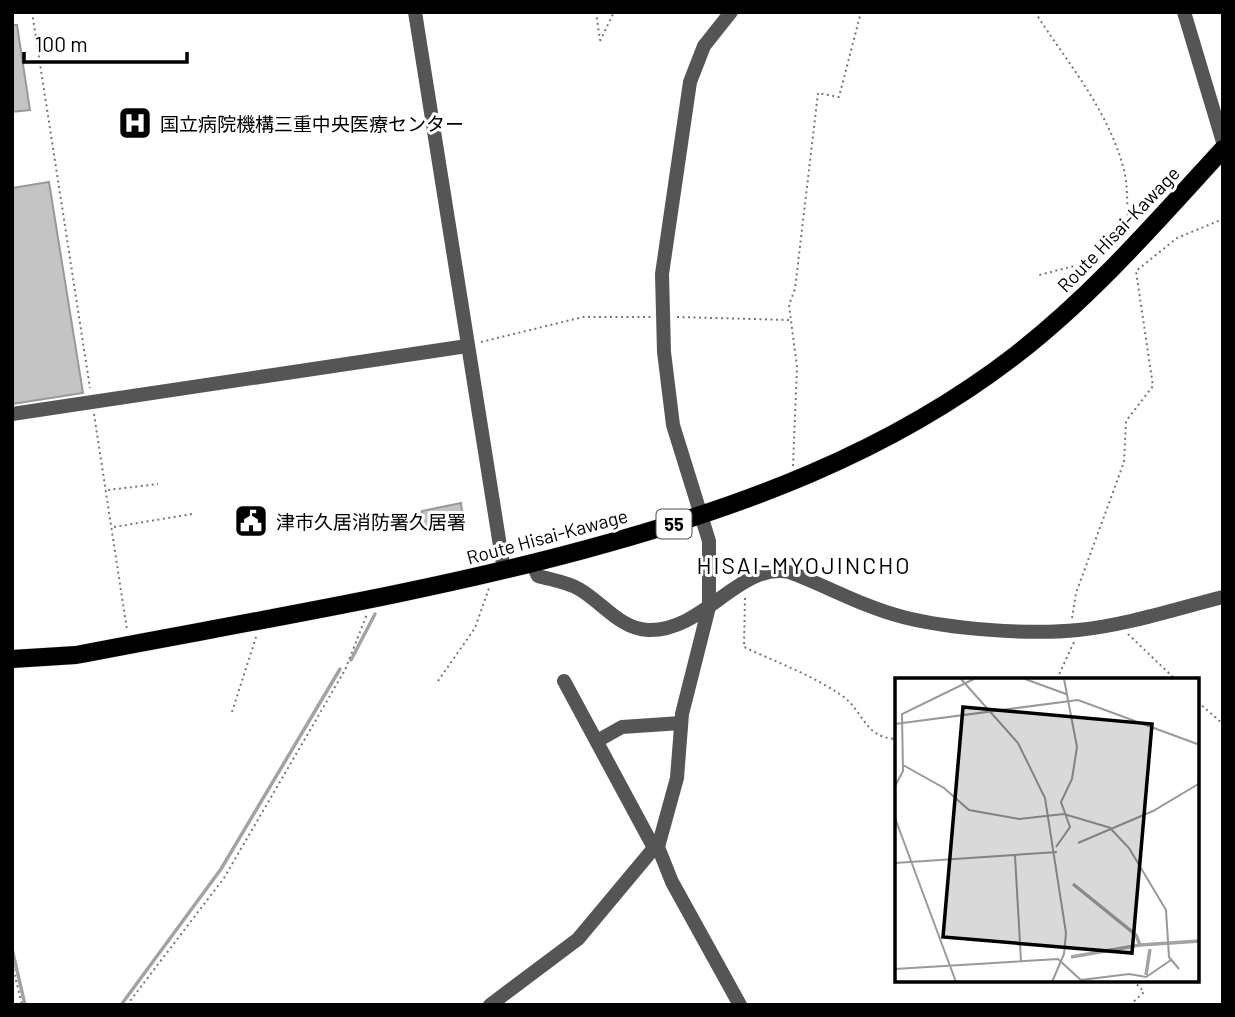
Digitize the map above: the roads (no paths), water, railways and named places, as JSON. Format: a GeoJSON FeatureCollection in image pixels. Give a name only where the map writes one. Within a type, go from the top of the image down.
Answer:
{"type":"FeatureCollection","features":[{"type":"Feature","properties":{"kind":"main road","name":"Route Hisai-Kawage"},"geometry":{"type":"LineString","coordinates":[[12,659],[76,655],[373,599],[498,572],[700,517],[791,484],[888,437],[950,401],[1015,355],[1107,276],[1223,149]]}},
{"type":"Feature","properties":{"kind":"street"},"geometry":{"type":"LineString","coordinates":[[415,12],[467,345],[498,572]]}},
{"type":"Feature","properties":{"kind":"street"},"geometry":{"type":"LineString","coordinates":[[490,1005],[578,939],[656,848],[677,778],[681,723],[709,607],[709,541],[673,425],[664,352],[662,274],[690,82],[704,46],[730,12]]}},
{"type":"Feature","properties":{"kind":"street"},"geometry":{"type":"LineString","coordinates":[[1184,12],[1223,142]]}},
{"type":"Feature","properties":{"kind":"street"},"geometry":{"type":"LineString","coordinates":[[12,414],[467,345]]}},
{"type":"Feature","properties":{"kind":"street"},"geometry":{"type":"LineString","coordinates":[[533,563],[538,576],[578,588],[635,627],[651,630],[675,627],[696,617],[764,573],[783,571],[904,617],[972,626],[1074,631],[1118,624],[1223,597]]}},
{"type":"Feature","properties":{"kind":"street"},"geometry":{"type":"LineString","coordinates":[[564,681],[740,1005]]}},
{"type":"Feature","properties":{"kind":"street"},"geometry":{"type":"LineString","coordinates":[[597,741],[622,727],[681,723]]}},
{"type":"Feature","properties":{"kind":"waterway"},"geometry":{"type":"LineString","coordinates":[[351,660],[375,614]]}},
{"type":"Feature","properties":{"kind":"waterway"},"geometry":{"type":"LineString","coordinates":[[121,1005],[221,869],[340,669]]}},
{"type":"Feature","properties":{"kind":"waterway"},"geometry":{"type":"LineString","coordinates":[[12,949],[25,1005]]}},
{"type":"Feature","properties":{"kind":"place","name":"国立病院機構三重中央医療センター"},"geometry":{"type":"Point","coordinates":[135,123]}},
{"type":"Feature","properties":{"kind":"place","name":"津市久居消防署久居署"},"geometry":{"type":"Point","coordinates":[251,521]}},
{"type":"Feature","properties":{"kind":"district","name":"HISAI-MYOJINCHO"},"geometry":{"type":"Point","coordinates":[804,565]}}]}
